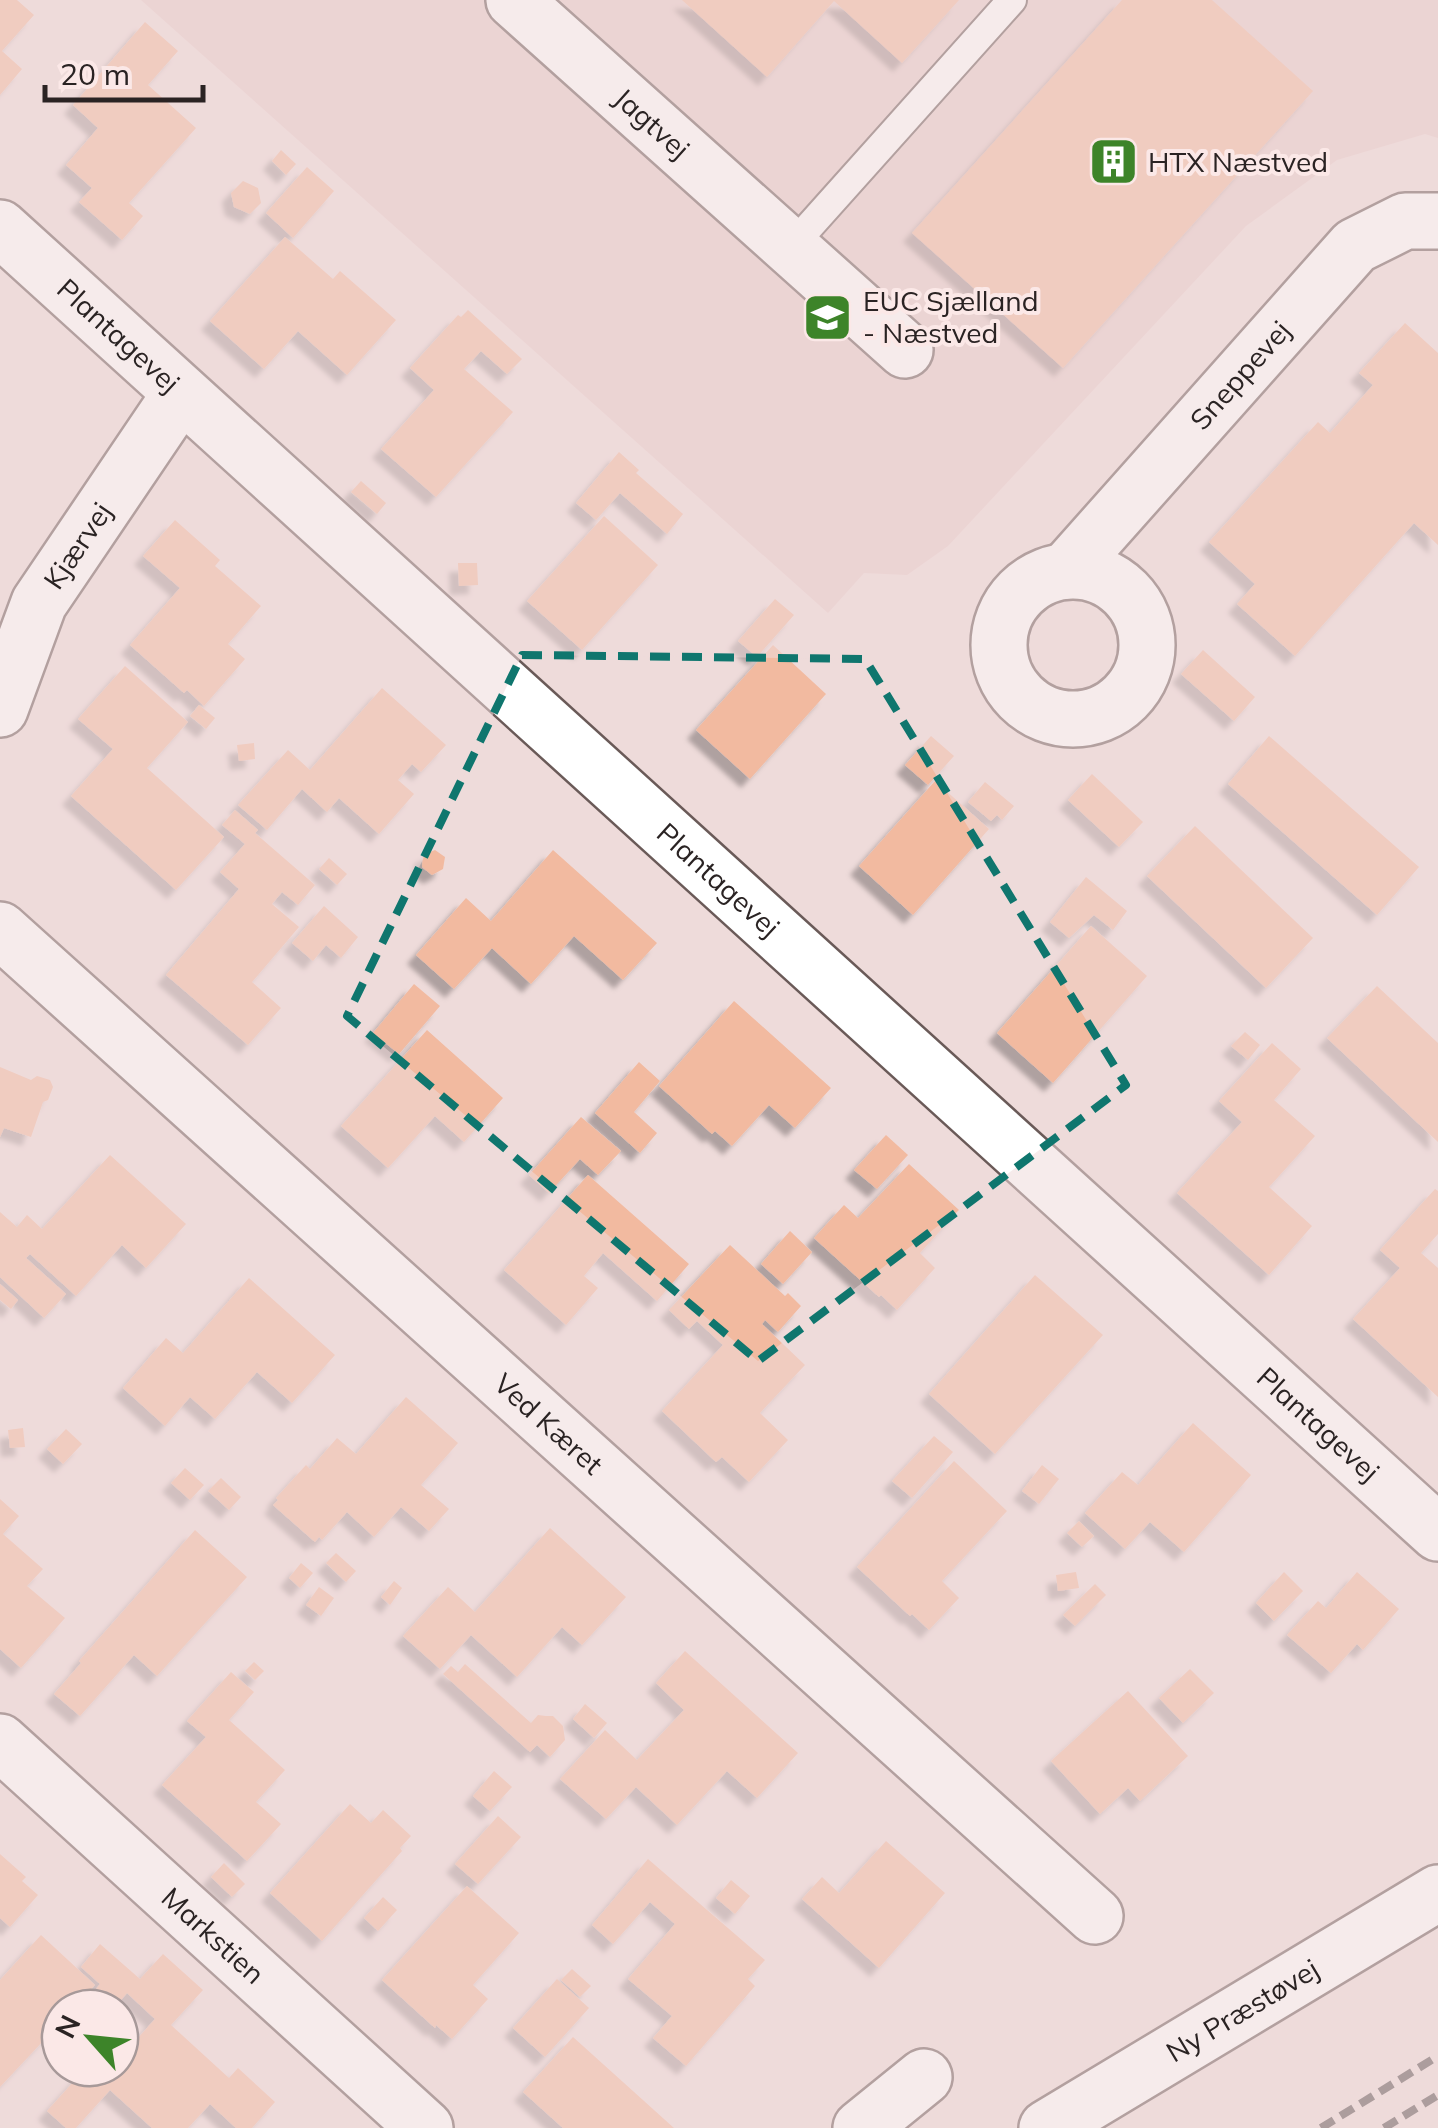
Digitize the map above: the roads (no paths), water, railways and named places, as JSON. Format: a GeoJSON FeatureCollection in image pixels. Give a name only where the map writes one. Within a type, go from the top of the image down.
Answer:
{"type":"FeatureCollection","features":[{"type":"Feature","properties":{"kind":"street","name":"Jagtvej"},"geometry":{"type":"LineString","coordinates":[[514,0],[905,350]]}},
{"type":"Feature","properties":{"kind":"street","name":"Sneppevej"},"geometry":{"type":"LineString","coordinates":[[1066,571],[1354,246],[1405,220],[1438,221]]}},
{"type":"Feature","properties":{"kind":"street","name":"Plantagevej"},"geometry":{"type":"LineString","coordinates":[[0,228],[1438,1533]]}},
{"type":"Feature","properties":{"kind":"street","name":"Kjærvej"},"geometry":{"type":"LineString","coordinates":[[0,709],[39,603],[181,393]]}},
{"type":"Feature","properties":{"kind":"street","name":"Ved Kæret"},"geometry":{"type":"LineString","coordinates":[[0,930],[1095,1916]]}},
{"type":"Feature","properties":{"kind":"street","name":"Markstien"},"geometry":{"type":"LineString","coordinates":[[0,1742],[425,2128]]}},
{"type":"Feature","properties":{"kind":"street","name":"Ny Præstøvej"},"geometry":{"type":"LineString","coordinates":[[1047,2128],[1438,1893]]}},
{"type":"Feature","properties":{"kind":"street"},"geometry":{"type":"LineString","coordinates":[[861,2128],[924,2077]]}},
{"type":"Feature","properties":{"kind":"lane"},"geometry":{"type":"LineString","coordinates":[[790,248],[1012,0]]}},
{"type":"Feature","properties":{"kind":"railway"},"geometry":{"type":"LineString","coordinates":[[1321,2128],[1438,2056]]}},
{"type":"Feature","properties":{"kind":"railway"},"geometry":{"type":"LineString","coordinates":[[1384,2128],[1438,2095]]}},
{"type":"Feature","properties":{"kind":"place","name":"HTX Næstved"},"geometry":{"type":"Point","coordinates":[1113,162]}},
{"type":"Feature","properties":{"kind":"place","name":"EUC Sjælland - Næstved"},"geometry":{"type":"Point","coordinates":[828,317]}}]}
